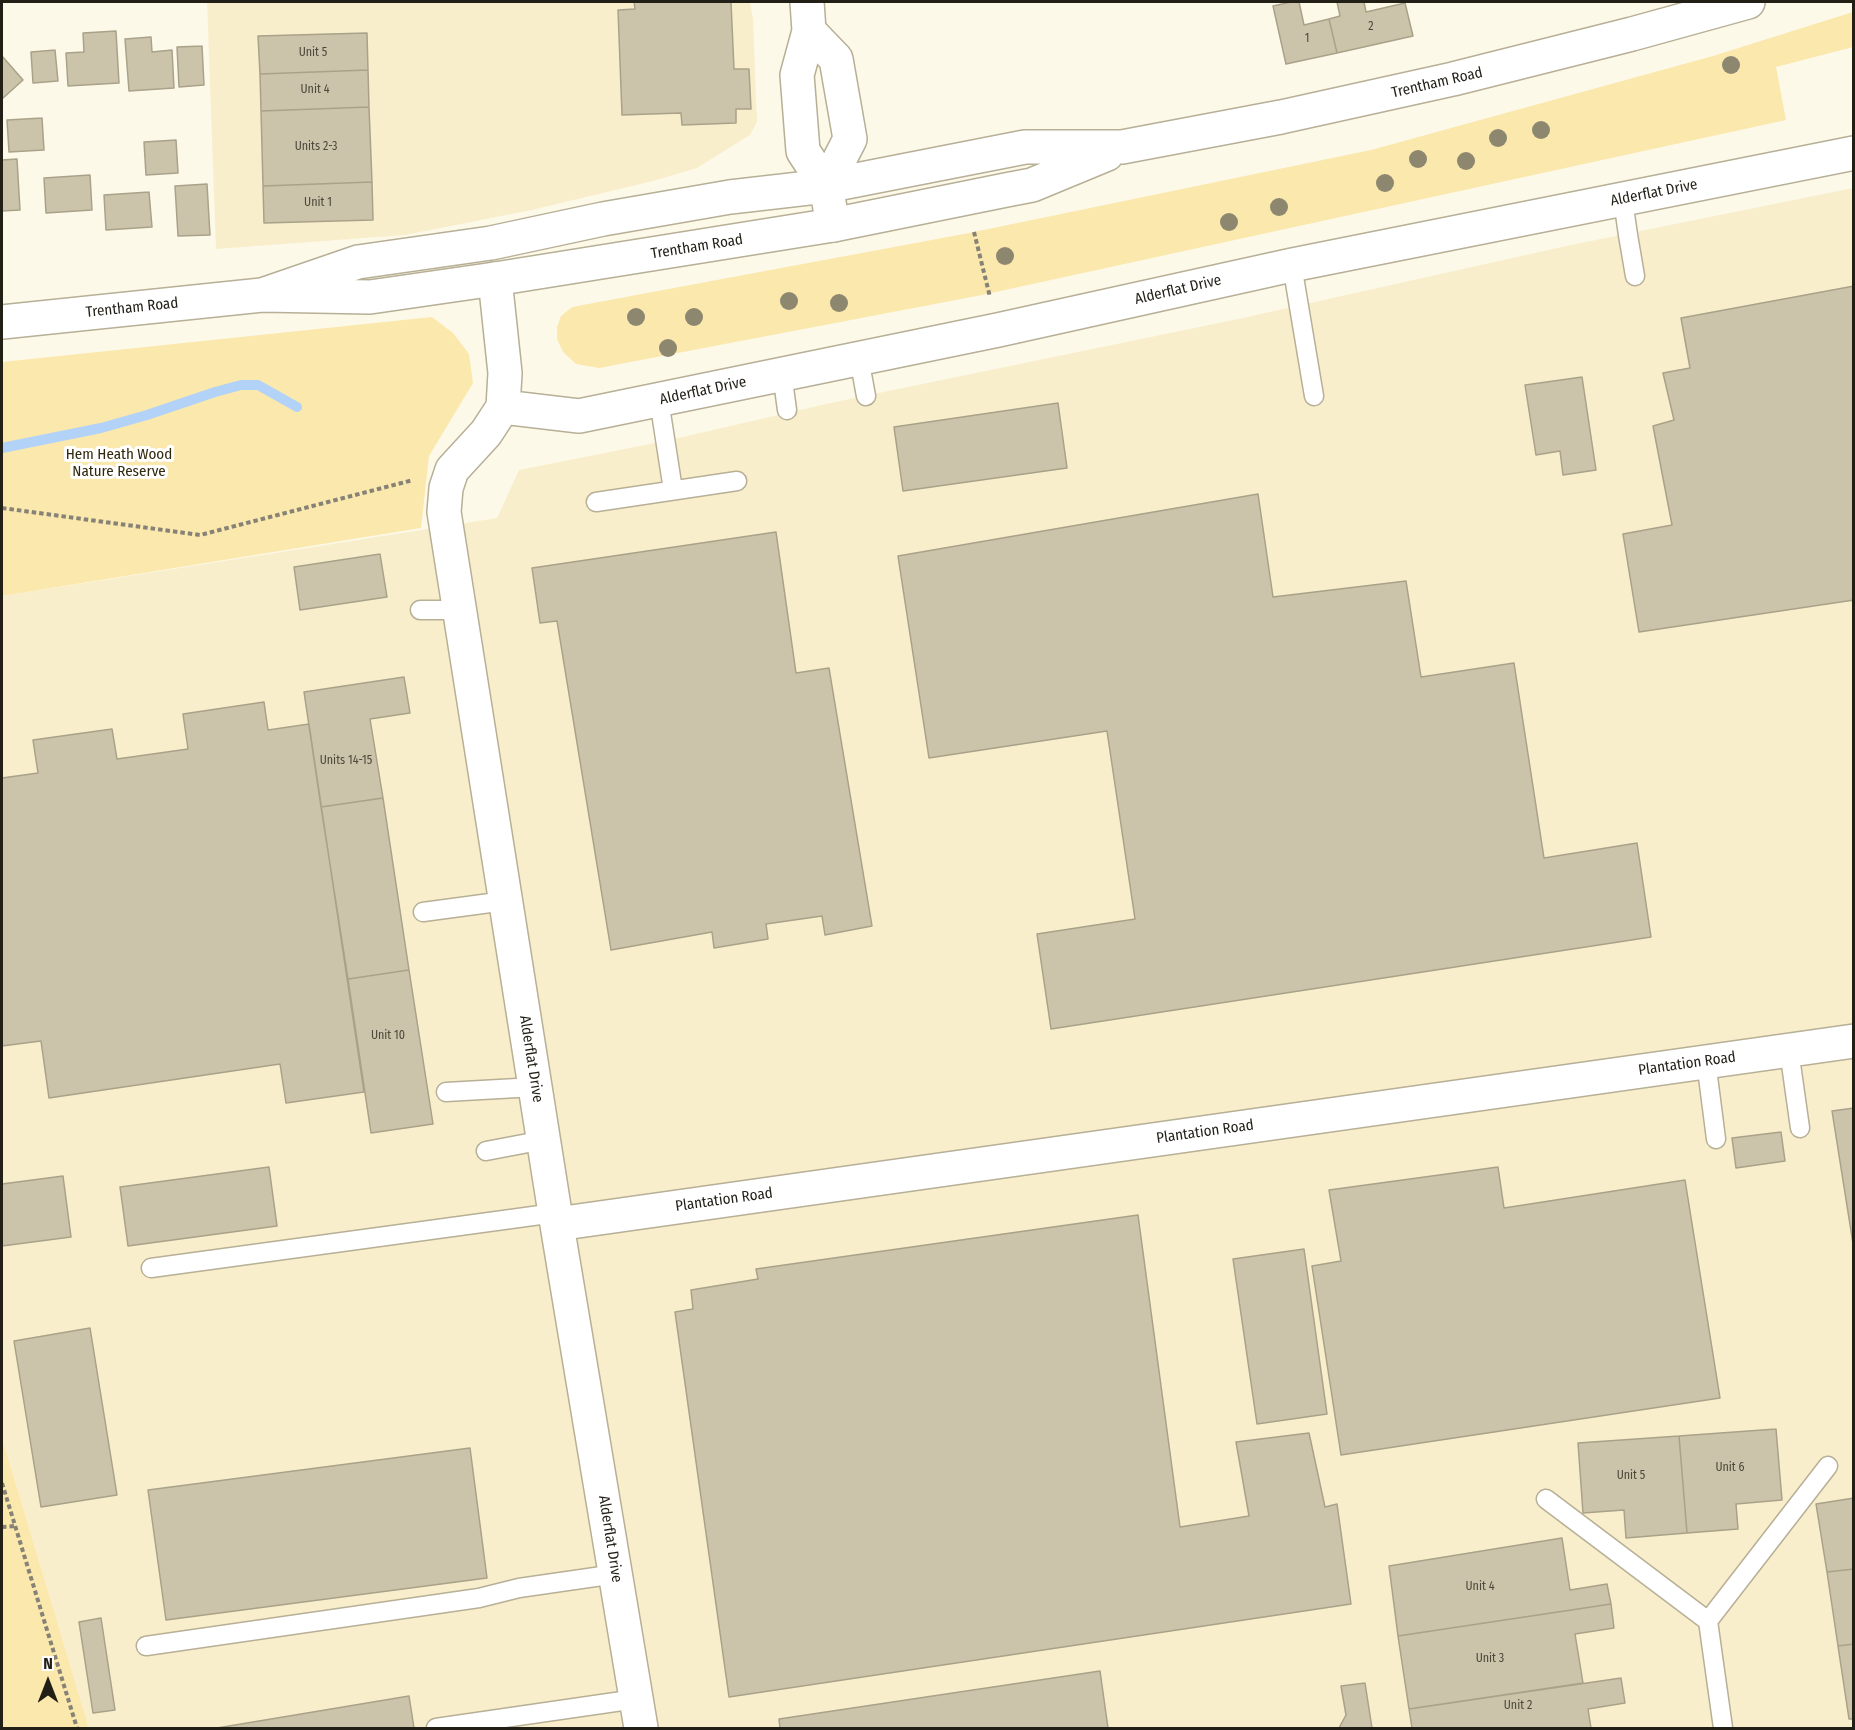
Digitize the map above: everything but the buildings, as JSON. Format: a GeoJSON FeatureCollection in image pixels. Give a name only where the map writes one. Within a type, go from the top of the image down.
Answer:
{"type":"FeatureCollection","features":[{"type":"Feature","properties":{"kind":"street","name":"Trentham Road"},"geometry":{"type":"LineString","coordinates":[[262,295],[358,262],[491,243],[603,219],[730,197],[826,186],[1025,147],[1122,147],[1281,117],[1453,80],[1748,2]]}},
{"type":"Feature","properties":{"kind":"street"},"geometry":{"type":"LineString","coordinates":[[808,16],[836,59],[850,139],[826,186]]}},
{"type":"Feature","properties":{"kind":"street"},"geometry":{"type":"LineString","coordinates":[[808,16],[797,75],[803,151],[826,186],[833,225]]}},
{"type":"Feature","properties":{"kind":"street","name":"Trentham Road"},"geometry":{"type":"LineString","coordinates":[[2,322],[262,295],[370,297],[495,279],[833,225],[1032,185],[1122,147]]}},
{"type":"Feature","properties":{"kind":"street","name":"Alderflat Drive"},"geometry":{"type":"LineString","coordinates":[[502,407],[579,416],[998,330],[1292,265],[1854,153]]}},
{"type":"Feature","properties":{"kind":"street","name":"Alderflat Drive"},"geometry":{"type":"LineString","coordinates":[[495,279],[505,373],[502,407],[486,433],[452,470],[446,488],[444,512],[556,1218],[639,1714]]}},
{"type":"Feature","properties":{"kind":"street","name":"Plantation Road"},"geometry":{"type":"LineString","coordinates":[[556,1218],[1854,1041]]}},
{"type":"Feature","properties":{"kind":"lane"},"geometry":{"type":"LineString","coordinates":[[1623,200],[1635,276]]}},
{"type":"Feature","properties":{"kind":"lane"},"geometry":{"type":"LineString","coordinates":[[1292,265],[1314,396]]}},
{"type":"Feature","properties":{"kind":"lane"},"geometry":{"type":"LineString","coordinates":[[859,358],[866,396]]}},
{"type":"Feature","properties":{"kind":"lane"},"geometry":{"type":"LineString","coordinates":[[782,373],[788,410]]}},
{"type":"Feature","properties":{"kind":"lane"},"geometry":{"type":"LineString","coordinates":[[659,400],[673,490]]}},
{"type":"Feature","properties":{"kind":"lane"},"geometry":{"type":"LineString","coordinates":[[596,502],[736,481]]}},
{"type":"Feature","properties":{"kind":"lane"},"geometry":{"type":"LineString","coordinates":[[420,610],[459,610]]}},
{"type":"Feature","properties":{"kind":"lane"},"geometry":{"type":"LineString","coordinates":[[423,912],[506,901]]}},
{"type":"Feature","properties":{"kind":"lane"},"geometry":{"type":"LineString","coordinates":[[1790,1050],[1800,1128]]}},
{"type":"Feature","properties":{"kind":"lane"},"geometry":{"type":"LineString","coordinates":[[1706,1061],[1716,1139]]}},
{"type":"Feature","properties":{"kind":"lane"},"geometry":{"type":"LineString","coordinates":[[446,1092],[535,1087]]}},
{"type":"Feature","properties":{"kind":"lane"},"geometry":{"type":"LineString","coordinates":[[486,1151],[544,1140]]}},
{"type":"Feature","properties":{"kind":"lane"},"geometry":{"type":"LineString","coordinates":[[151,1268],[556,1218]]}},
{"type":"Feature","properties":{"kind":"lane"},"geometry":{"type":"LineString","coordinates":[[1708,1621],[1828,1466]]}},
{"type":"Feature","properties":{"kind":"lane"},"geometry":{"type":"LineString","coordinates":[[1546,1500],[1708,1621],[1723,1728]]}},
{"type":"Feature","properties":{"kind":"lane"},"geometry":{"type":"LineString","coordinates":[[146,1646],[479,1598],[519,1588],[616,1574]]}},
{"type":"Feature","properties":{"kind":"lane"},"geometry":{"type":"LineString","coordinates":[[436,1728],[639,1714]]}},
{"type":"Feature","properties":{"kind":"path"},"geometry":{"type":"LineString","coordinates":[[973,228],[998,330]]}},
{"type":"Feature","properties":{"kind":"path"},"geometry":{"type":"LineString","coordinates":[[2,508],[200,535],[452,470]]}},
{"type":"Feature","properties":{"kind":"path"},"geometry":{"type":"LineString","coordinates":[[2,1483],[77,1728]]}},
{"type":"Feature","properties":{"kind":"path"},"geometry":{"type":"LineString","coordinates":[[2,1527],[15,1526]]}},
{"type":"Feature","properties":{"kind":"shaded area"},"geometry":{"type":"Polygon","coordinates":[[[207,2],[750,2],[753,19],[757,122],[750,135],[697,168],[532,210],[405,235],[216,249],[207,2]]]}},
{"type":"Feature","properties":{"kind":"shaded area"},"geometry":{"type":"Polygon","coordinates":[[[1853,188],[1853,1728],[88,1728],[2,1438],[2,596],[497,518],[519,470],[1238,319],[1566,246],[1853,188]]]}},
{"type":"Feature","properties":{"kind":"green space"},"geometry":{"type":"Polygon","coordinates":[[[1853,12],[1853,47],[1776,67],[1786,120],[982,295],[599,368],[576,364],[563,352],[557,339],[557,327],[561,316],[572,307],[969,233],[1371,150],[1713,56],[1853,12]]]}},
{"type":"Feature","properties":{"kind":"green space","name":"Hem Heath Wood Nature Reserve"},"geometry":{"type":"Polygon","coordinates":[[[432,317],[453,333],[469,354],[473,383],[429,456],[421,528],[2,596],[2,362],[432,317]]]}},
{"type":"Feature","properties":{"kind":"green space"},"geometry":{"type":"Polygon","coordinates":[[[2,1438],[86,1719],[88,1728],[2,1728],[2,1438]]]}},
{"type":"Feature","properties":{"kind":"waterway"},"geometry":{"type":"LineString","coordinates":[[2,448],[101,428],[241,385],[258,385],[297,407]]}}]}
